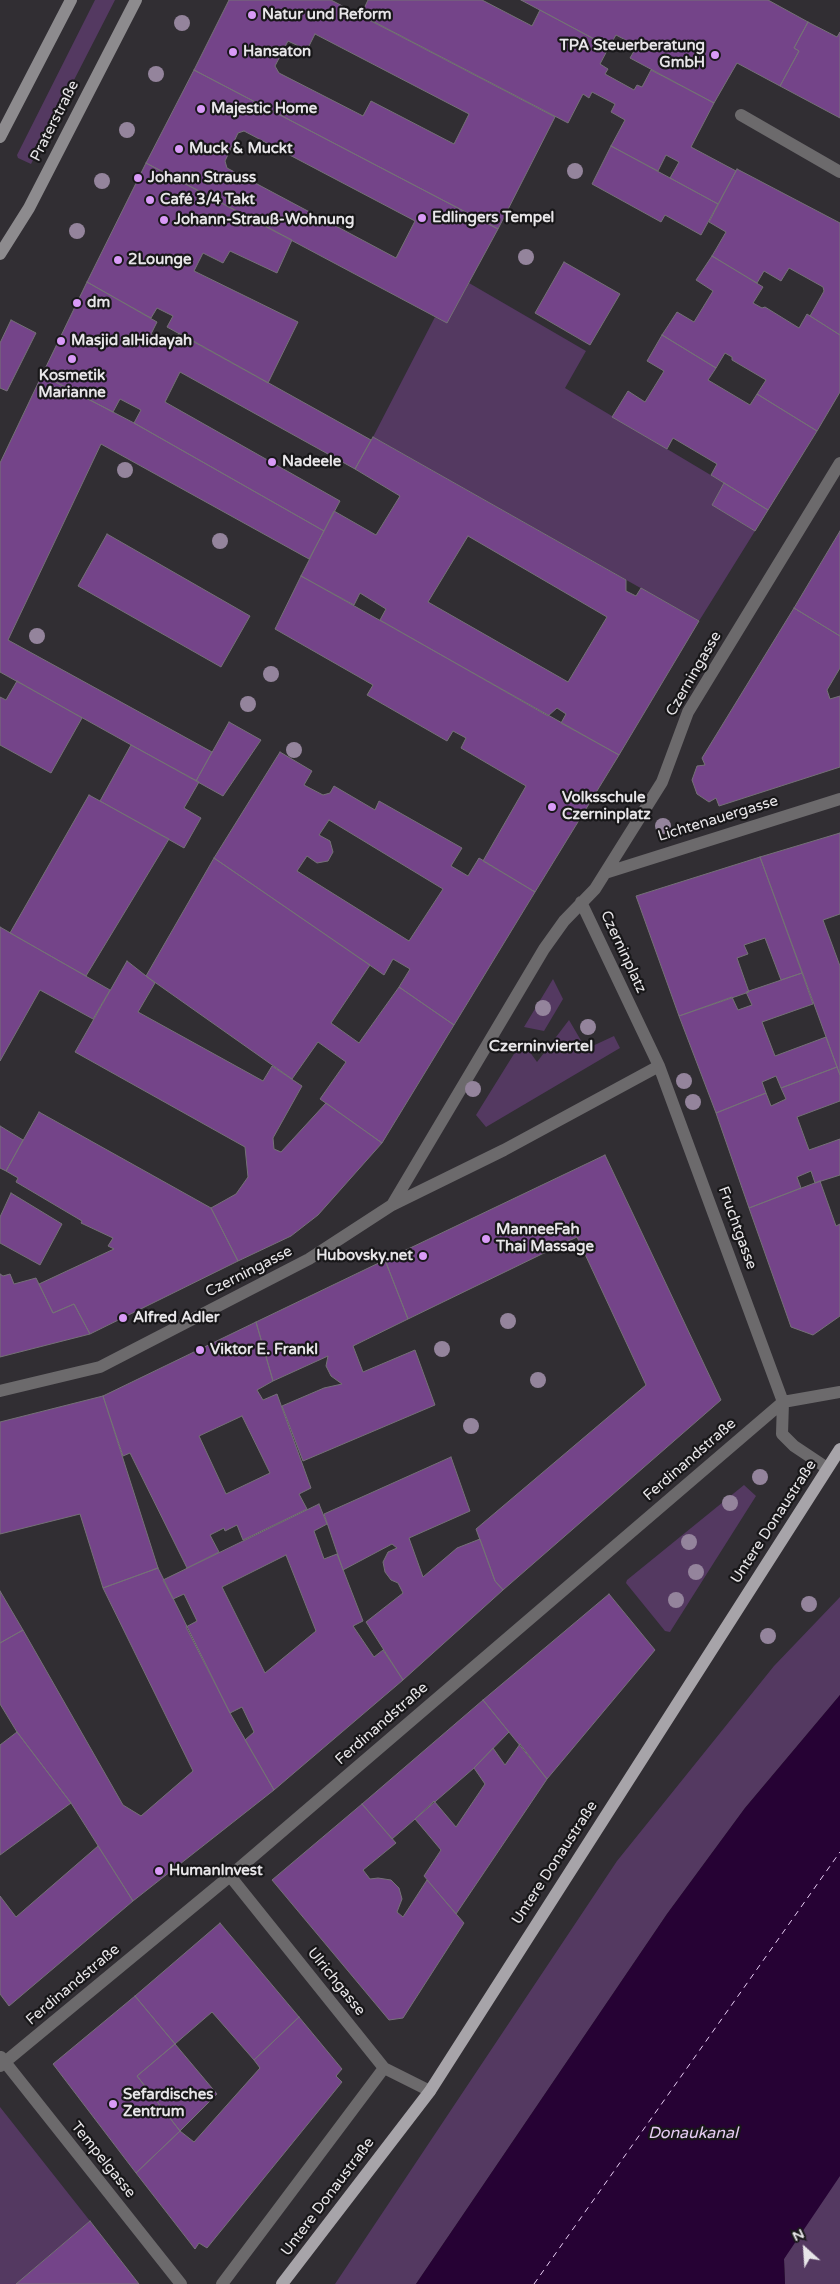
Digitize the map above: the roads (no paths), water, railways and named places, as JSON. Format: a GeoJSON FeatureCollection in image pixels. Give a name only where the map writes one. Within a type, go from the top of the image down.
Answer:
{"type":"FeatureCollection","features":[{"type":"Feature","properties":{"kind":"main road"},"geometry":{"type":"LineString","coordinates":[[0,138],[71,0]]}},
{"type":"Feature","properties":{"kind":"main road","name":"Praterstraße"},"geometry":{"type":"LineString","coordinates":[[0,254],[29,208],[136,0]]}},
{"type":"Feature","properties":{"kind":"main road","name":"Untere Donaustraße"},"geometry":{"type":"LineString","coordinates":[[282,2284],[430,2091],[840,1449]]}},
{"type":"Feature","properties":{"kind":"street"},"geometry":{"type":"LineString","coordinates":[[741,115],[840,172]]}},
{"type":"Feature","properties":{"kind":"street","name":"Czerningasse"},"geometry":{"type":"LineString","coordinates":[[581,902],[595,889],[662,782],[688,712],[840,463]]}},
{"type":"Feature","properties":{"kind":"street","name":"Lichtenauergasse"},"geometry":{"type":"LineString","coordinates":[[605,873],[840,799]]}},
{"type":"Feature","properties":{"kind":"street","name":"Czerninplatz"},"geometry":{"type":"LineString","coordinates":[[392,1206],[544,949],[581,902],[659,1066]]}},
{"type":"Feature","properties":{"kind":"street"},"geometry":{"type":"LineString","coordinates":[[392,1206],[504,1150],[659,1066]]}},
{"type":"Feature","properties":{"kind":"street","name":"Fruchtgasse"},"geometry":{"type":"LineString","coordinates":[[659,1066],[783,1402],[782,1434],[794,1446],[828,1468]]}},
{"type":"Feature","properties":{"kind":"street","name":"Czerningasse"},"geometry":{"type":"LineString","coordinates":[[0,1391],[100,1367],[309,1259],[392,1206]]}},
{"type":"Feature","properties":{"kind":"street"},"geometry":{"type":"LineString","coordinates":[[783,1402],[840,1392]]}},
{"type":"Feature","properties":{"kind":"street","name":"Ferdinandstraße"},"geometry":{"type":"LineString","coordinates":[[2,2061],[230,1876],[783,1402]]}},
{"type":"Feature","properties":{"kind":"street","name":"Ulrichgasse"},"geometry":{"type":"LineString","coordinates":[[230,1876],[384,2068],[430,2091]]}},
{"type":"Feature","properties":{"kind":"street","name":"Tempelgasse"},"geometry":{"type":"LineString","coordinates":[[2,2061],[181,2284]]}},
{"type":"Feature","properties":{"kind":"street"},"geometry":{"type":"LineString","coordinates":[[222,2284],[384,2068]]}},
{"type":"Feature","properties":{"kind":"water","name":"Donaukanal"},"geometry":{"type":"Polygon","coordinates":[[[840,1695],[840,2176],[784,2259],[785,2284],[416,2284],[667,1914],[745,1808],[840,1695]]]}},
{"type":"Feature","properties":{"kind":"place","name":"Natur und Reform"},"geometry":{"type":"Point","coordinates":[252,15]}},
{"type":"Feature","properties":{"kind":"place","name":"Hansaton"},"geometry":{"type":"Point","coordinates":[233,52]}},
{"type":"Feature","properties":{"kind":"place","name":"TPA Steuerberatung GmbH"},"geometry":{"type":"Point","coordinates":[715,55]}},
{"type":"Feature","properties":{"kind":"place","name":"Majestic Home"},"geometry":{"type":"Point","coordinates":[201,109]}},
{"type":"Feature","properties":{"kind":"place","name":"Muck & Muckt"},"geometry":{"type":"Point","coordinates":[179,149]}},
{"type":"Feature","properties":{"kind":"place","name":"Johann Strauss"},"geometry":{"type":"Point","coordinates":[138,178]}},
{"type":"Feature","properties":{"kind":"place","name":"Café 3/4 Takt"},"geometry":{"type":"Point","coordinates":[150,200]}},
{"type":"Feature","properties":{"kind":"place","name":"Edlingers Tempel"},"geometry":{"type":"Point","coordinates":[422,218]}},
{"type":"Feature","properties":{"kind":"place","name":"Johann-Strauß-Wohnung"},"geometry":{"type":"Point","coordinates":[164,220]}},
{"type":"Feature","properties":{"kind":"place","name":"2Lounge"},"geometry":{"type":"Point","coordinates":[118,260]}},
{"type":"Feature","properties":{"kind":"place","name":"dm"},"geometry":{"type":"Point","coordinates":[77,303]}},
{"type":"Feature","properties":{"kind":"place","name":"Masjid alHidayah"},"geometry":{"type":"Point","coordinates":[61,341]}},
{"type":"Feature","properties":{"kind":"place","name":"Kosmetik Marianne"},"geometry":{"type":"Point","coordinates":[72,359]}},
{"type":"Feature","properties":{"kind":"place","name":"Nadeele"},"geometry":{"type":"Point","coordinates":[272,462]}},
{"type":"Feature","properties":{"kind":"place","name":"Volksschule Czerninplatz"},"geometry":{"type":"Point","coordinates":[552,807]}},
{"type":"Feature","properties":{"kind":"place","name":"ManneeFah Thai Massage"},"geometry":{"type":"Point","coordinates":[486,1239]}},
{"type":"Feature","properties":{"kind":"place","name":"Hubovsky.net"},"geometry":{"type":"Point","coordinates":[423,1256]}},
{"type":"Feature","properties":{"kind":"place","name":"Alfred Adler"},"geometry":{"type":"Point","coordinates":[123,1318]}},
{"type":"Feature","properties":{"kind":"place","name":"Viktor E. Frankl"},"geometry":{"type":"Point","coordinates":[200,1350]}},
{"type":"Feature","properties":{"kind":"place","name":"HumanInvest"},"geometry":{"type":"Point","coordinates":[159,1871]}},
{"type":"Feature","properties":{"kind":"place","name":"Sefardisches Zentrum"},"geometry":{"type":"Point","coordinates":[113,2104]}},
{"type":"Feature","properties":{"kind":"district","name":"Czerninviertel"},"geometry":{"type":"Point","coordinates":[541,1047]}}]}
